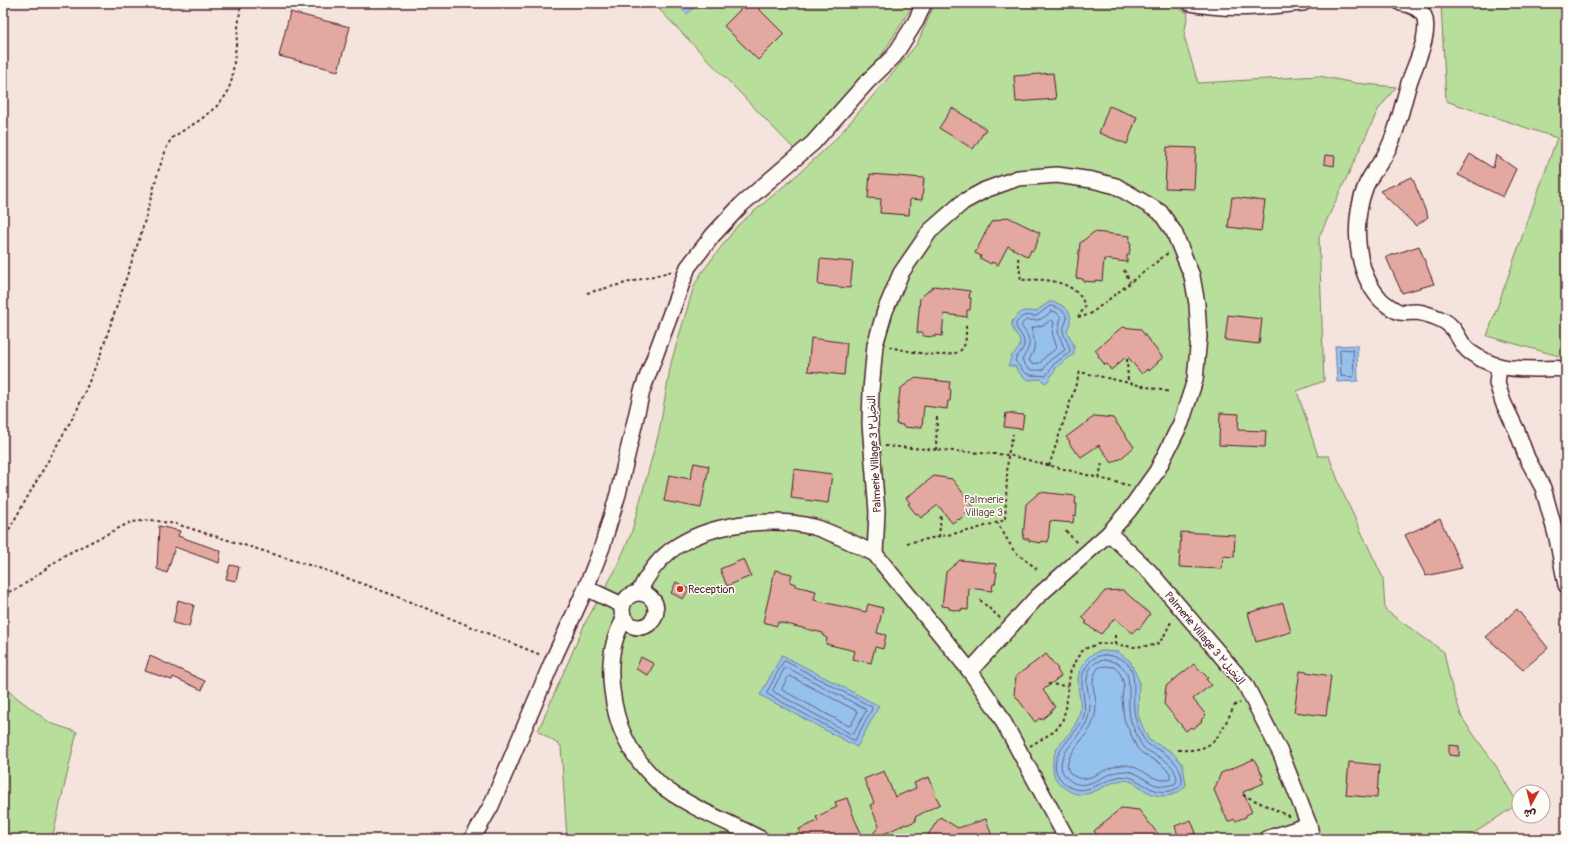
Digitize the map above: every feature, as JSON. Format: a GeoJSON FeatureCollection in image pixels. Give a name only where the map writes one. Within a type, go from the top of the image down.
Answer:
{"type":"FeatureCollection","features":[{"type":"Feature","properties":{"kind":"street"},"geometry":{"type":"LineString","coordinates":[[472,839],[491,806],[553,660],[586,588],[602,547],[618,494],[642,391],[688,267],[713,235],[741,205],[813,143],[867,82],[894,56],[916,21],[924,3]]}},
{"type":"Feature","properties":{"kind":"street"},"geometry":{"type":"LineString","coordinates":[[1190,3],[1221,8],[1251,8],[1303,3]]}},
{"type":"Feature","properties":{"kind":"street"},"geometry":{"type":"LineString","coordinates":[[1401,3],[1407,4],[1419,10],[1424,16],[1425,31],[1422,49],[1410,80],[1400,120],[1385,155],[1373,171],[1365,188],[1359,210],[1357,235],[1361,262],[1369,282],[1382,301],[1399,312],[1418,312],[1441,319],[1451,326],[1468,350],[1483,361],[1499,367],[1566,369]]}},
{"type":"Feature","properties":{"kind":"street","name":"Palmerie Village 3 النخيل٣"},"geometry":{"type":"LineString","coordinates":[[875,554],[877,512],[873,444],[870,424],[875,345],[885,311],[901,273],[930,231],[963,202],[985,190],[1018,178],[1057,175],[1092,180],[1116,186],[1160,212],[1174,232],[1192,276],[1197,304],[1199,336],[1195,380],[1181,423],[1157,471],[1130,509],[1109,533],[1037,597],[970,671]]}},
{"type":"Feature","properties":{"kind":"street"},"geometry":{"type":"LineString","coordinates":[[1499,367],[1498,383],[1502,402],[1517,431],[1527,458],[1543,488],[1566,585]]}},
{"type":"Feature","properties":{"kind":"street"},"geometry":{"type":"LineString","coordinates":[[639,592],[644,581],[655,566],[670,551],[699,535],[738,525],[777,522],[814,528],[853,543],[875,554],[970,671],[998,712],[1067,839]]}},
{"type":"Feature","properties":{"kind":"street","name":"Palmerie Village 3 النخيل٣"},"geometry":{"type":"LineString","coordinates":[[1109,533],[1150,572],[1245,684],[1281,754],[1310,832]]}},
{"type":"Feature","properties":{"kind":"street"},"geometry":{"type":"LineString","coordinates":[[586,588],[622,605]]}},
{"type":"Feature","properties":{"kind":"street"},"geometry":{"type":"LineString","coordinates":[[639,592],[652,598],[656,604],[657,611],[655,618],[650,624],[644,627],[630,625],[624,620],[622,613],[622,605],[626,598],[631,594],[639,592]]}},
{"type":"Feature","properties":{"kind":"street"},"geometry":{"type":"LineString","coordinates":[[624,620],[618,631],[613,650],[610,675],[614,708],[625,741],[643,767],[665,789],[701,810],[733,824],[761,839]]}},
{"type":"Feature","properties":{"kind":"street"},"geometry":{"type":"LineString","coordinates":[[1266,839],[1310,832]]}},
{"type":"Feature","properties":{"kind":"path"},"geometry":{"type":"LineString","coordinates":[[3,540],[77,410],[100,356],[141,234],[159,169],[168,144],[173,136],[200,120],[216,107],[227,94],[232,79],[241,3]]}},
{"type":"Feature","properties":{"kind":"path"},"geometry":{"type":"LineString","coordinates":[[1018,258],[1020,280],[1037,279],[1056,282],[1072,289],[1081,297],[1085,308],[1078,317],[1089,315],[1179,245]]}},
{"type":"Feature","properties":{"kind":"path"},"geometry":{"type":"LineString","coordinates":[[587,293],[688,267]]}},
{"type":"Feature","properties":{"kind":"path"},"geometry":{"type":"LineString","coordinates":[[1124,270],[1130,282]]}},
{"type":"Feature","properties":{"kind":"path"},"geometry":{"type":"LineString","coordinates":[[875,345],[938,355],[952,355],[962,349],[966,338],[966,325]]}},
{"type":"Feature","properties":{"kind":"path"},"geometry":{"type":"LineString","coordinates":[[1127,359],[1128,383]]}},
{"type":"Feature","properties":{"kind":"path"},"geometry":{"type":"LineString","coordinates":[[1049,466],[1080,372],[1170,392]]}},
{"type":"Feature","properties":{"kind":"path"},"geometry":{"type":"LineString","coordinates":[[936,450],[937,415]]}},
{"type":"Feature","properties":{"kind":"path"},"geometry":{"type":"LineString","coordinates":[[907,543],[972,530],[1005,520],[1008,456],[1014,434]]}},
{"type":"Feature","properties":{"kind":"path"},"geometry":{"type":"LineString","coordinates":[[873,444],[1008,456],[1144,490]]}},
{"type":"Feature","properties":{"kind":"path"},"geometry":{"type":"LineString","coordinates":[[1099,478],[1102,462]]}},
{"type":"Feature","properties":{"kind":"path"},"geometry":{"type":"LineString","coordinates":[[939,537],[941,514]]}},
{"type":"Feature","properties":{"kind":"path"},"geometry":{"type":"LineString","coordinates":[[3,594],[19,588],[65,555],[107,533],[132,522],[151,520],[176,524],[325,570],[394,595],[553,660]]}},
{"type":"Feature","properties":{"kind":"path"},"geometry":{"type":"LineString","coordinates":[[997,522],[1014,551],[1037,569]]}},
{"type":"Feature","properties":{"kind":"path"},"geometry":{"type":"LineString","coordinates":[[1066,531],[1086,553]]}},
{"type":"Feature","properties":{"kind":"path"},"geometry":{"type":"LineString","coordinates":[[980,600],[1010,627]]}},
{"type":"Feature","properties":{"kind":"path"},"geometry":{"type":"LineString","coordinates":[[1028,747],[1055,731],[1062,722],[1066,708],[1070,673],[1076,659],[1084,649],[1098,644],[1114,644],[1133,647],[1156,645],[1163,638],[1179,606]]}},
{"type":"Feature","properties":{"kind":"path"},"geometry":{"type":"LineString","coordinates":[[1114,644],[1115,633]]}},
{"type":"Feature","properties":{"kind":"path"},"geometry":{"type":"LineString","coordinates":[[1048,684],[1068,686]]}},
{"type":"Feature","properties":{"kind":"path"},"geometry":{"type":"LineString","coordinates":[[1178,750],[1190,751],[1202,749],[1214,742],[1235,705],[1251,696]]}},
{"type":"Feature","properties":{"kind":"path"},"geometry":{"type":"LineString","coordinates":[[1243,795],[1310,832]]}},
{"type":"Feature","properties":{"kind":"green space"},"geometry":{"type":"Polygon","coordinates":[[[653,3],[914,3],[884,52],[796,151],[653,3]]]}},
{"type":"Feature","properties":{"kind":"green space","name":"Palmerie Village 3"},"geometry":{"type":"Polygon","coordinates":[[[935,3],[1168,3],[1188,13],[1184,36],[1198,83],[1319,76],[1355,83],[1396,87],[1378,110],[1319,237],[1324,381],[1297,391],[1318,456],[1329,456],[1342,491],[1383,578],[1385,610],[1444,652],[1450,681],[1462,718],[1496,766],[1511,792],[1511,809],[1465,839],[567,839],[561,746],[538,731],[586,621],[616,569],[631,534],[659,432],[671,363],[694,286],[702,272],[738,225],[833,142],[917,44],[935,3]]]}},
{"type":"Feature","properties":{"kind":"green space"},"geometry":{"type":"Polygon","coordinates":[[[1441,3],[1566,3],[1566,358],[1487,336],[1557,138],[1446,101],[1441,3]]]}},
{"type":"Feature","properties":{"kind":"green space"},"geometry":{"type":"Polygon","coordinates":[[[3,687],[50,723],[77,732],[52,839],[3,839],[3,687]]]}},
{"type":"Feature","properties":{"kind":"water"},"geometry":{"type":"Polygon","coordinates":[[[675,3],[699,3],[687,14],[675,3]]]}},
{"type":"Feature","properties":{"kind":"water"},"geometry":{"type":"Polygon","coordinates":[[[1049,302],[1061,305],[1069,313],[1070,323],[1067,331],[1074,346],[1074,354],[1057,367],[1045,383],[1041,379],[1027,379],[1021,375],[1015,366],[1008,366],[1011,357],[1020,346],[1020,341],[1014,332],[1012,321],[1022,312],[1035,312],[1049,302]]]}},
{"type":"Feature","properties":{"kind":"water"},"geometry":{"type":"Polygon","coordinates":[[[1357,345],[1358,381],[1337,382],[1335,346],[1357,345]]]}},
{"type":"Feature","properties":{"kind":"water"},"geometry":{"type":"Polygon","coordinates":[[[1103,651],[1118,652],[1130,661],[1139,681],[1138,715],[1149,740],[1171,751],[1183,765],[1186,785],[1178,792],[1168,796],[1158,796],[1130,781],[1122,780],[1090,793],[1081,794],[1072,792],[1062,786],[1055,778],[1053,760],[1055,753],[1072,729],[1079,715],[1080,702],[1078,676],[1080,670],[1090,656],[1094,653],[1103,651]]]}},
{"type":"Feature","properties":{"kind":"water"},"geometry":{"type":"Polygon","coordinates":[[[782,655],[879,706],[857,747],[760,695],[782,655]]]}},
{"type":"Feature","properties":{"kind":"building"},"geometry":{"type":"Polygon","coordinates":[[[747,3],[753,3],[784,34],[758,60],[724,26],[747,3]]]}},
{"type":"Feature","properties":{"kind":"building"},"geometry":{"type":"Polygon","coordinates":[[[290,12],[350,27],[338,71],[279,56],[290,12]]]}},
{"type":"Feature","properties":{"kind":"building"},"geometry":{"type":"Polygon","coordinates":[[[1053,73],[1056,99],[1016,102],[1014,76],[1053,73]]]}},
{"type":"Feature","properties":{"kind":"building"},"geometry":{"type":"Polygon","coordinates":[[[1109,106],[1137,117],[1127,144],[1099,133],[1109,106]]]}},
{"type":"Feature","properties":{"kind":"building"},"geometry":{"type":"Polygon","coordinates":[[[952,108],[986,129],[973,149],[939,128],[952,108]]]}},
{"type":"Feature","properties":{"kind":"building"},"geometry":{"type":"Polygon","coordinates":[[[1167,147],[1196,148],[1194,189],[1165,188],[1167,147]]]}},
{"type":"Feature","properties":{"kind":"building"},"geometry":{"type":"Polygon","coordinates":[[[1470,154],[1493,168],[1496,155],[1516,169],[1503,197],[1458,175],[1470,154]]]}},
{"type":"Feature","properties":{"kind":"building"},"geometry":{"type":"Polygon","coordinates":[[[1325,155],[1335,156],[1334,166],[1324,164],[1325,155]]]}},
{"type":"Feature","properties":{"kind":"building"},"geometry":{"type":"Polygon","coordinates":[[[870,174],[924,178],[922,200],[910,199],[909,215],[880,213],[881,199],[868,198],[870,174]]]}},
{"type":"Feature","properties":{"kind":"building"},"geometry":{"type":"Polygon","coordinates":[[[1412,177],[1428,217],[1416,226],[1380,191],[1412,177]]]}},
{"type":"Feature","properties":{"kind":"building"},"geometry":{"type":"Polygon","coordinates":[[[1232,197],[1265,201],[1261,231],[1228,227],[1232,197]]]}},
{"type":"Feature","properties":{"kind":"building"},"geometry":{"type":"Polygon","coordinates":[[[1008,217],[1040,233],[1037,240],[1038,241],[1028,257],[1008,246],[998,265],[992,262],[991,264],[980,258],[981,256],[975,253],[991,222],[1008,217]]]}},
{"type":"Feature","properties":{"kind":"building"},"geometry":{"type":"Polygon","coordinates":[[[1094,232],[1130,236],[1129,243],[1131,243],[1129,255],[1127,255],[1127,262],[1104,259],[1102,281],[1083,281],[1083,279],[1076,278],[1080,243],[1094,232]]]}},
{"type":"Feature","properties":{"kind":"building"},"geometry":{"type":"Polygon","coordinates":[[[1419,246],[1434,284],[1402,293],[1386,257],[1419,246]]]}},
{"type":"Feature","properties":{"kind":"building"},"geometry":{"type":"Polygon","coordinates":[[[820,259],[853,262],[850,288],[818,285],[820,259]]]}},
{"type":"Feature","properties":{"kind":"building"},"geometry":{"type":"Polygon","coordinates":[[[934,286],[970,291],[970,310],[967,310],[967,317],[944,314],[942,336],[923,336],[923,333],[917,333],[920,298],[934,286]]]}},
{"type":"Feature","properties":{"kind":"building"},"geometry":{"type":"Polygon","coordinates":[[[1228,315],[1262,319],[1259,344],[1225,340],[1228,315]]]}},
{"type":"Feature","properties":{"kind":"building"},"geometry":{"type":"Polygon","coordinates":[[[1122,327],[1140,329],[1163,358],[1149,371],[1147,369],[1142,374],[1127,356],[1111,370],[1098,356],[1099,355],[1095,350],[1122,327]]]}},
{"type":"Feature","properties":{"kind":"building"},"geometry":{"type":"Polygon","coordinates":[[[811,338],[847,343],[844,375],[808,371],[811,338]]]}},
{"type":"Feature","properties":{"kind":"building"},"geometry":{"type":"Polygon","coordinates":[[[914,378],[950,382],[950,401],[948,401],[947,409],[924,406],[922,427],[903,427],[903,425],[896,424],[900,389],[914,378]]]}},
{"type":"Feature","properties":{"kind":"building"},"geometry":{"type":"Polygon","coordinates":[[[1006,413],[1024,415],[1022,429],[1004,427],[1006,413]]]}},
{"type":"Feature","properties":{"kind":"building"},"geometry":{"type":"Polygon","coordinates":[[[1220,413],[1239,414],[1238,430],[1266,431],[1265,447],[1219,445],[1220,413]]]}},
{"type":"Feature","properties":{"kind":"building"},"geometry":{"type":"Polygon","coordinates":[[[1095,416],[1113,418],[1134,447],[1119,460],[1118,459],[1112,463],[1099,445],[1081,457],[1069,443],[1070,442],[1066,437],[1095,416]]]}},
{"type":"Feature","properties":{"kind":"building"},"geometry":{"type":"Polygon","coordinates":[[[694,463],[709,466],[701,508],[664,501],[669,475],[690,479],[694,463]]]}},
{"type":"Feature","properties":{"kind":"building"},"geometry":{"type":"Polygon","coordinates":[[[794,469],[832,474],[828,503],[791,498],[794,469]]]}},
{"type":"Feature","properties":{"kind":"building"},"geometry":{"type":"Polygon","coordinates":[[[934,476],[952,479],[974,507],[959,520],[958,519],[952,523],[938,505],[921,518],[908,504],[910,503],[906,498],[934,476]]]}},
{"type":"Feature","properties":{"kind":"building"},"geometry":{"type":"Polygon","coordinates":[[[1040,492],[1076,496],[1075,504],[1077,504],[1076,516],[1074,515],[1073,523],[1050,521],[1048,542],[1041,541],[1041,543],[1029,541],[1029,539],[1023,539],[1026,504],[1040,492]]]}},
{"type":"Feature","properties":{"kind":"building"},"geometry":{"type":"Polygon","coordinates":[[[1440,519],[1462,568],[1426,576],[1405,535],[1440,519]]]}},
{"type":"Feature","properties":{"kind":"building"},"geometry":{"type":"Polygon","coordinates":[[[159,526],[180,531],[178,536],[221,551],[219,563],[175,547],[167,573],[157,569],[159,526]]]}},
{"type":"Feature","properties":{"kind":"building"},"geometry":{"type":"Polygon","coordinates":[[[1181,532],[1235,535],[1234,557],[1223,556],[1222,569],[1179,567],[1181,532]]]}},
{"type":"Feature","properties":{"kind":"building"},"geometry":{"type":"Polygon","coordinates":[[[744,559],[751,576],[727,586],[720,569],[744,559]]]}},
{"type":"Feature","properties":{"kind":"building"},"geometry":{"type":"Polygon","coordinates":[[[960,560],[996,564],[995,572],[997,572],[992,591],[969,588],[968,610],[961,609],[961,611],[942,606],[946,572],[960,560]]]}},
{"type":"Feature","properties":{"kind":"building"},"geometry":{"type":"Polygon","coordinates":[[[230,565],[239,567],[236,581],[226,579],[230,565]]]}},
{"type":"Feature","properties":{"kind":"building"},"geometry":{"type":"Polygon","coordinates":[[[775,570],[792,574],[790,582],[795,584],[795,586],[816,591],[814,600],[866,612],[868,604],[883,608],[877,633],[886,635],[883,649],[875,647],[871,663],[853,659],[855,651],[826,644],[827,638],[823,636],[823,633],[778,622],[777,626],[763,622],[775,570]]]}},
{"type":"Feature","properties":{"kind":"building"},"geometry":{"type":"Polygon","coordinates":[[[676,582],[689,589],[683,599],[671,593],[676,582]]]}},
{"type":"Feature","properties":{"kind":"building"},"geometry":{"type":"Polygon","coordinates":[[[1123,590],[1150,614],[1139,629],[1137,628],[1132,633],[1115,618],[1101,634],[1085,623],[1087,622],[1082,617],[1105,591],[1123,590]]]}},
{"type":"Feature","properties":{"kind":"building"},"geometry":{"type":"Polygon","coordinates":[[[178,600],[194,605],[189,627],[173,623],[178,600]]]}},
{"type":"Feature","properties":{"kind":"building"},"geometry":{"type":"Polygon","coordinates":[[[1283,603],[1291,632],[1256,642],[1248,613],[1283,603]]]}},
{"type":"Feature","properties":{"kind":"building"},"geometry":{"type":"Polygon","coordinates":[[[1517,609],[1548,648],[1523,670],[1486,637],[1517,609]]]}},
{"type":"Feature","properties":{"kind":"building"},"geometry":{"type":"Polygon","coordinates":[[[1046,654],[1058,669],[1057,670],[1061,676],[1043,690],[1055,707],[1041,720],[1040,718],[1035,722],[1014,694],[1016,676],[1046,654]]]}},
{"type":"Feature","properties":{"kind":"building"},"geometry":{"type":"Polygon","coordinates":[[[150,656],[205,681],[202,690],[173,677],[172,680],[145,671],[150,656]]]}},
{"type":"Feature","properties":{"kind":"building"},"geometry":{"type":"Polygon","coordinates":[[[641,657],[654,664],[648,675],[636,669],[641,657]]]}},
{"type":"Feature","properties":{"kind":"building"},"geometry":{"type":"Polygon","coordinates":[[[1194,664],[1208,678],[1206,679],[1211,685],[1193,699],[1206,715],[1193,729],[1191,727],[1186,731],[1164,704],[1166,686],[1194,664]]]}},
{"type":"Feature","properties":{"kind":"building"},"geometry":{"type":"Polygon","coordinates":[[[1300,671],[1331,676],[1326,716],[1294,712],[1300,671]]]}},
{"type":"Feature","properties":{"kind":"building"},"geometry":{"type":"Polygon","coordinates":[[[1449,745],[1459,746],[1459,756],[1449,755],[1449,745]]]}},
{"type":"Feature","properties":{"kind":"building"},"geometry":{"type":"Polygon","coordinates":[[[1254,759],[1263,776],[1261,777],[1264,783],[1243,792],[1252,812],[1246,815],[1246,817],[1235,821],[1234,819],[1228,822],[1214,790],[1221,773],[1254,759]]]}},
{"type":"Feature","properties":{"kind":"building"},"geometry":{"type":"Polygon","coordinates":[[[1349,762],[1379,765],[1377,798],[1346,795],[1349,762]]]}},
{"type":"Feature","properties":{"kind":"building"},"geometry":{"type":"Polygon","coordinates":[[[884,771],[895,797],[916,788],[914,783],[929,777],[935,792],[934,793],[940,804],[915,817],[916,821],[906,825],[905,824],[873,839],[869,839],[879,826],[870,805],[874,803],[864,779],[884,771]]]}},
{"type":"Feature","properties":{"kind":"building"},"geometry":{"type":"Polygon","coordinates":[[[847,798],[864,839],[803,839],[799,829],[818,821],[816,817],[837,807],[835,802],[847,798]]]}},
{"type":"Feature","properties":{"kind":"building"},"geometry":{"type":"Polygon","coordinates":[[[1121,808],[1139,810],[1162,839],[1130,839],[1127,834],[1121,839],[1100,839],[1094,831],[1121,808]]]}},
{"type":"Feature","properties":{"kind":"building"},"geometry":{"type":"Polygon","coordinates":[[[940,817],[958,828],[986,819],[993,839],[925,839],[940,817]]]}},
{"type":"Feature","properties":{"kind":"building"},"geometry":{"type":"Polygon","coordinates":[[[1191,820],[1196,833],[1179,839],[1175,826],[1191,820]]]}},
{"type":"Feature","properties":{"kind":"place","name":"Reception"},"geometry":{"type":"Point","coordinates":[680,589]}}]}
